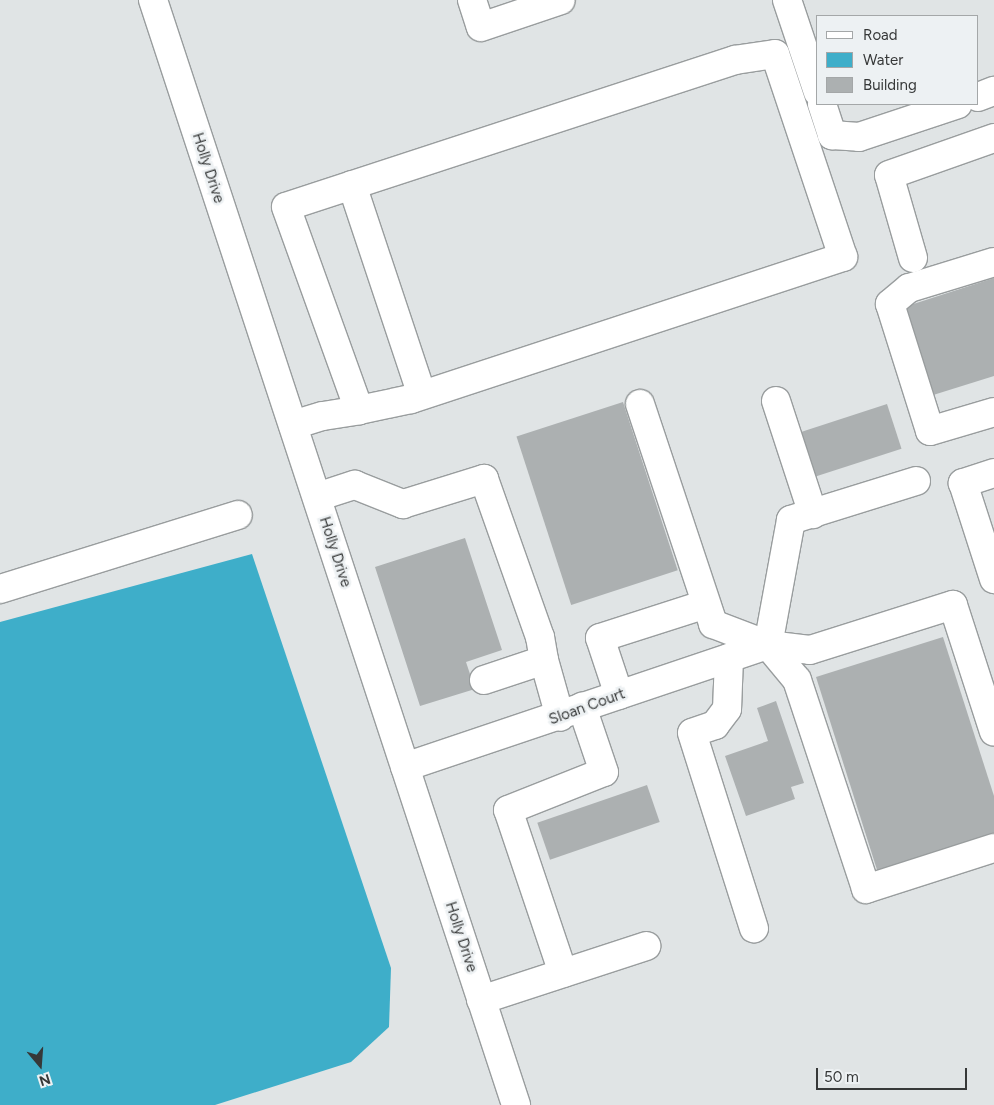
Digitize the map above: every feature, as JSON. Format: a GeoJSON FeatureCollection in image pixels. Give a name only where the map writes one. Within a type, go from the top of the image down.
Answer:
{"type":"FeatureCollection","features":[{"type":"Feature","properties":{"kind":"street","name":"Holly Drive"},"geometry":{"type":"LineString","coordinates":[[153,0],[516,1105]]}},
{"type":"Feature","properties":{"kind":"street"},"geometry":{"type":"LineString","coordinates":[[472,0],[481,27],[518,7],[557,1]]}},
{"type":"Feature","properties":{"kind":"street"},"geometry":{"type":"LineString","coordinates":[[787,0],[816,86]]}},
{"type":"Feature","properties":{"kind":"street"},"geometry":{"type":"LineString","coordinates":[[293,425],[323,416],[359,410],[422,395],[843,257],[775,54],[735,60],[286,207],[359,410]]}},
{"type":"Feature","properties":{"kind":"street"},"geometry":{"type":"LineString","coordinates":[[979,97],[994,91]]}},
{"type":"Feature","properties":{"kind":"street"},"geometry":{"type":"LineString","coordinates":[[822,105],[832,135],[859,137],[955,105]]}},
{"type":"Feature","properties":{"kind":"street"},"geometry":{"type":"LineString","coordinates":[[913,258],[889,175],[994,138]]}},
{"type":"Feature","properties":{"kind":"street"},"geometry":{"type":"LineString","coordinates":[[352,185],[422,395]]}},
{"type":"Feature","properties":{"kind":"street"},"geometry":{"type":"LineString","coordinates":[[994,262],[909,288],[890,304],[930,431],[994,412]]}},
{"type":"Feature","properties":{"kind":"street"},"geometry":{"type":"LineString","coordinates":[[776,401],[812,514]]}},
{"type":"Feature","properties":{"kind":"street"},"geometry":{"type":"LineString","coordinates":[[640,404],[713,624],[768,645],[810,650],[953,605],[994,732]]}},
{"type":"Feature","properties":{"kind":"street"},"geometry":{"type":"LineString","coordinates":[[994,473],[963,483],[994,579]]}},
{"type":"Feature","properties":{"kind":"street"},"geometry":{"type":"LineString","coordinates":[[316,497],[355,484],[404,504],[484,479],[540,637],[544,660],[604,772],[508,810],[563,973]]}},
{"type":"Feature","properties":{"kind":"street"},"geometry":{"type":"LineString","coordinates":[[768,645],[791,520],[916,481]]}},
{"type":"Feature","properties":{"kind":"street"},"geometry":{"type":"LineString","coordinates":[[0,589],[238,515]]}},
{"type":"Feature","properties":{"kind":"street"},"geometry":{"type":"LineString","coordinates":[[619,695],[600,638],[706,604]]}},
{"type":"Feature","properties":{"kind":"street"},"geometry":{"type":"LineString","coordinates":[[768,645],[797,680],[866,889],[994,848]]}},
{"type":"Feature","properties":{"kind":"street","name":"Sloan Court"},"geometry":{"type":"LineString","coordinates":[[405,767],[768,645]]}},
{"type":"Feature","properties":{"kind":"street"},"geometry":{"type":"LineString","coordinates":[[729,658],[728,709],[716,724],[692,733],[754,928]]}},
{"type":"Feature","properties":{"kind":"street"},"geometry":{"type":"LineString","coordinates":[[484,680],[544,660]]}},
{"type":"Feature","properties":{"kind":"street"},"geometry":{"type":"LineString","coordinates":[[482,1000],[646,946]]}},
{"type":"Feature","properties":{"kind":"water"},"geometry":{"type":"Polygon","coordinates":[[[252,554],[391,968],[389,1027],[351,1062],[215,1105],[0,1105],[0,622],[252,554]]]}},
{"type":"Feature","properties":{"kind":"building"},"geometry":{"type":"Polygon","coordinates":[[[994,278],[994,376],[930,396],[901,308],[994,278]]]}},
{"type":"Feature","properties":{"kind":"building"},"geometry":{"type":"Polygon","coordinates":[[[623,402],[678,570],[571,605],[516,437],[623,402]]]}},
{"type":"Feature","properties":{"kind":"building"},"geometry":{"type":"Polygon","coordinates":[[[887,404],[902,449],[810,478],[796,434],[887,404]]]}},
{"type":"Feature","properties":{"kind":"building"},"geometry":{"type":"Polygon","coordinates":[[[465,538],[502,650],[466,662],[475,689],[420,706],[375,567],[465,538]]]}},
{"type":"Feature","properties":{"kind":"building"},"geometry":{"type":"Polygon","coordinates":[[[943,637],[994,796],[994,836],[878,873],[816,677],[943,637]]]}},
{"type":"Feature","properties":{"kind":"building"},"geometry":{"type":"Polygon","coordinates":[[[776,701],[804,783],[791,787],[795,799],[746,816],[725,756],[768,741],[757,708],[776,701]]]}},
{"type":"Feature","properties":{"kind":"building"},"geometry":{"type":"Polygon","coordinates":[[[647,785],[660,822],[550,860],[537,823],[647,785]]]}}]}
